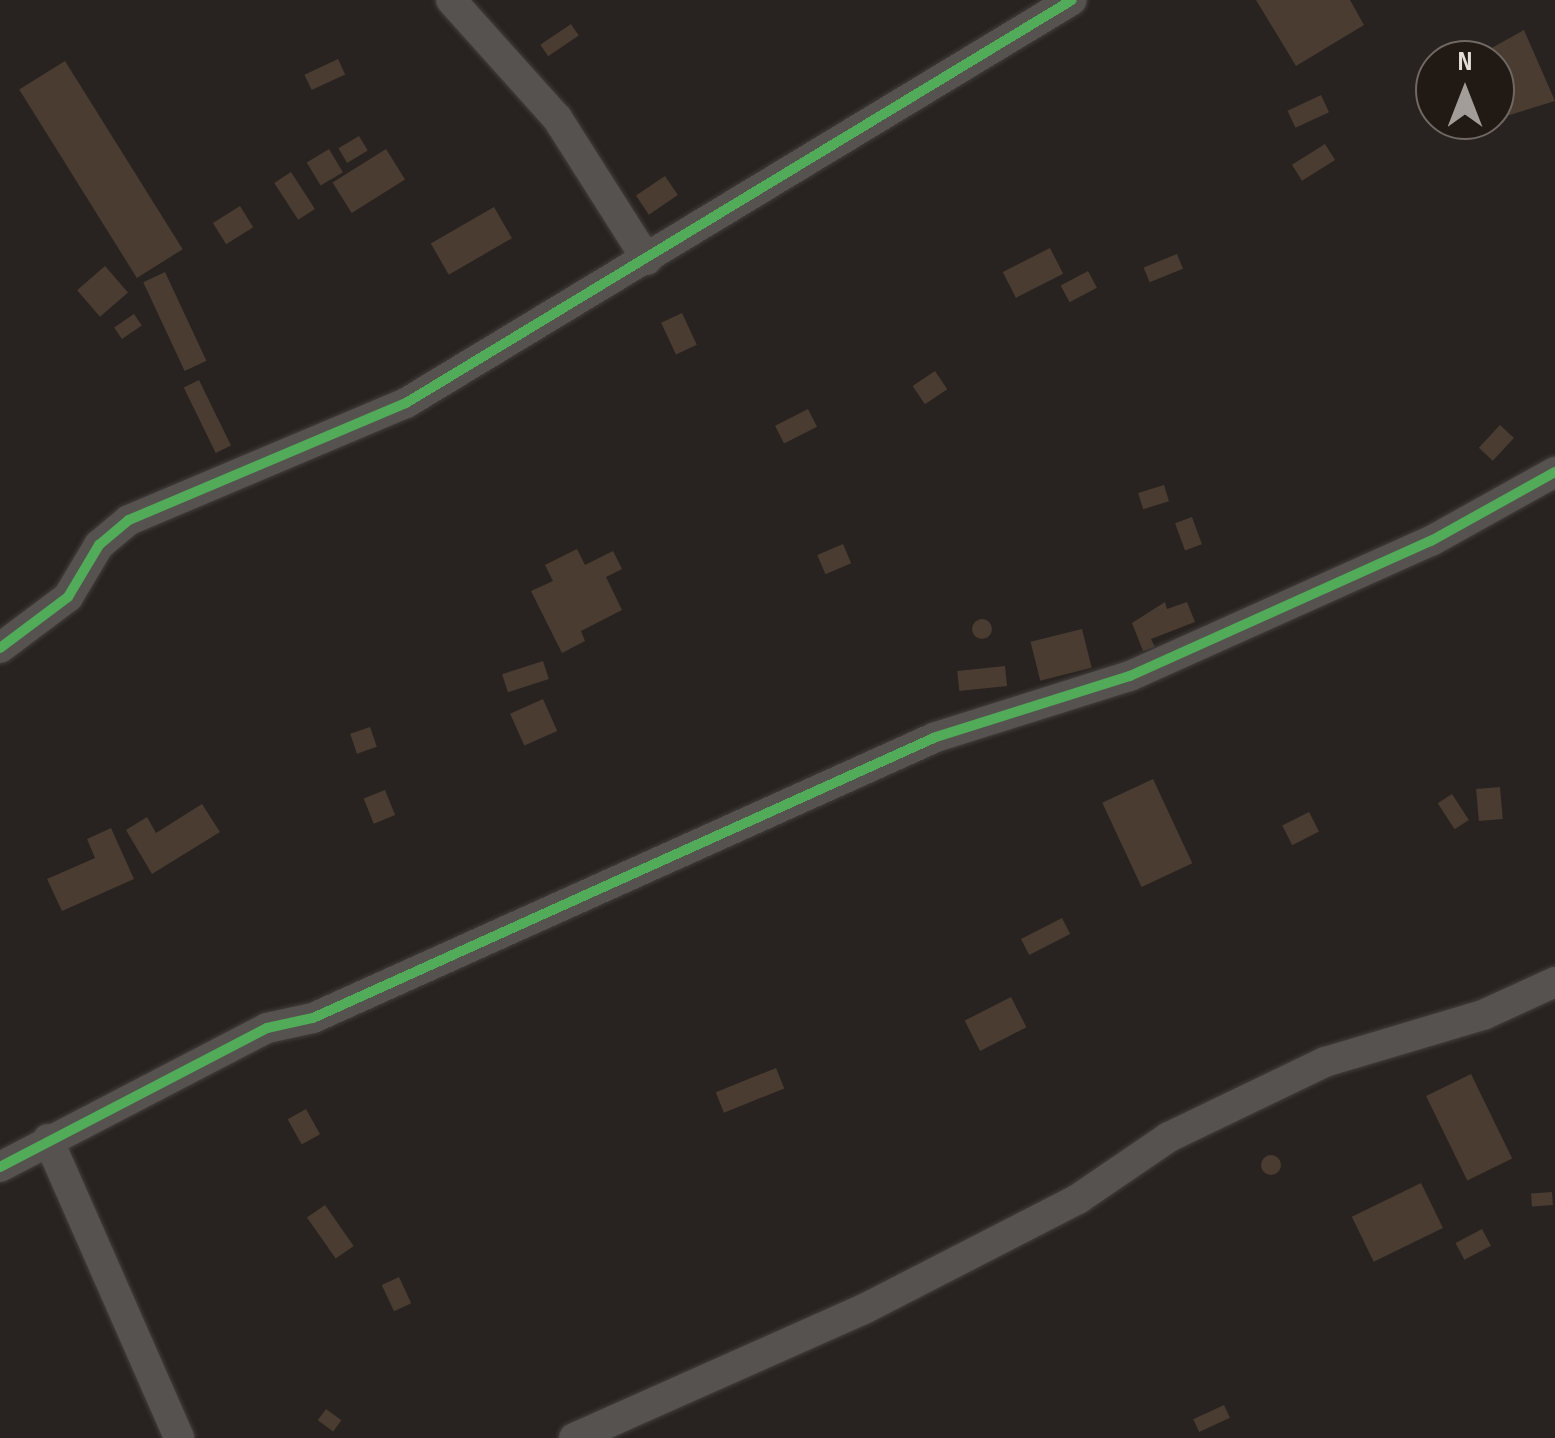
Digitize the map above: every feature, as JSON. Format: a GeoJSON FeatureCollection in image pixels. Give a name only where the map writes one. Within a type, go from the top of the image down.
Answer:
{"type":"FeatureCollection","features":[{"type":"Feature","properties":{"kind":"street"},"geometry":{"type":"LineString","coordinates":[[451,0],[557,118],[646,260]]}},
{"type":"Feature","properties":{"kind":"street"},"geometry":{"type":"LineString","coordinates":[[0,648],[68,597],[98,545],[129,520],[406,403],[1072,0]]}},
{"type":"Feature","properties":{"kind":"street"},"geometry":{"type":"LineString","coordinates":[[0,1167],[266,1028],[313,1018],[924,742],[1130,676],[1432,540],[1555,472]]}},
{"type":"Feature","properties":{"kind":"street"},"geometry":{"type":"LineString","coordinates":[[574,1438],[881,1300],[1078,1199],[1169,1136],[1325,1062],[1483,1016],[1555,982]]}},
{"type":"Feature","properties":{"kind":"street"},"geometry":{"type":"LineString","coordinates":[[48,1139],[179,1438]]}},
{"type":"Feature","properties":{"kind":"building"},"geometry":{"type":"Polygon","coordinates":[[[1256,0],[1350,0],[1364,25],[1296,66],[1256,0]]]}},
{"type":"Feature","properties":{"kind":"building"},"geometry":{"type":"Polygon","coordinates":[[[571,24],[579,36],[548,56],[540,45],[571,24]]]}},
{"type":"Feature","properties":{"kind":"building"},"geometry":{"type":"Polygon","coordinates":[[[1524,30],[1555,101],[1515,113],[1515,40],[1506,40],[1524,30]]]}},
{"type":"Feature","properties":{"kind":"building"},"geometry":{"type":"Polygon","coordinates":[[[338,59],[345,74],[312,90],[304,75],[338,59]]]}},
{"type":"Feature","properties":{"kind":"building"},"geometry":{"type":"Polygon","coordinates":[[[65,61],[183,249],[137,278],[19,90],[65,61]]]}},
{"type":"Feature","properties":{"kind":"building"},"geometry":{"type":"Polygon","coordinates":[[[1321,95],[1329,112],[1295,128],[1287,111],[1321,95]]]}},
{"type":"Feature","properties":{"kind":"building"},"geometry":{"type":"Polygon","coordinates":[[[359,136],[368,151],[347,163],[338,148],[359,136]]]}},
{"type":"Feature","properties":{"kind":"building"},"geometry":{"type":"Polygon","coordinates":[[[1325,144],[1335,160],[1302,181],[1292,165],[1325,144]]]}},
{"type":"Feature","properties":{"kind":"building"},"geometry":{"type":"Polygon","coordinates":[[[329,149],[343,172],[321,186],[307,162],[329,149]]]}},
{"type":"Feature","properties":{"kind":"building"},"geometry":{"type":"Polygon","coordinates":[[[386,149],[405,180],[352,213],[333,182],[386,149]]]}},
{"type":"Feature","properties":{"kind":"building"},"geometry":{"type":"Polygon","coordinates":[[[291,172],[315,209],[298,220],[274,183],[291,172]]]}},
{"type":"Feature","properties":{"kind":"building"},"geometry":{"type":"Polygon","coordinates":[[[665,176],[678,195],[649,215],[636,196],[665,176]]]}},
{"type":"Feature","properties":{"kind":"building"},"geometry":{"type":"Polygon","coordinates":[[[240,206],[253,227],[226,244],[213,223],[240,206]]]}},
{"type":"Feature","properties":{"kind":"building"},"geometry":{"type":"Polygon","coordinates":[[[494,207],[512,238],[449,275],[431,244],[494,207]]]}},
{"type":"Feature","properties":{"kind":"building"},"geometry":{"type":"Polygon","coordinates":[[[1050,248],[1063,274],[1016,298],[1003,272],[1050,248]]]}},
{"type":"Feature","properties":{"kind":"building"},"geometry":{"type":"Polygon","coordinates":[[[1177,254],[1183,269],[1150,282],[1144,267],[1177,254]]]}},
{"type":"Feature","properties":{"kind":"building"},"geometry":{"type":"Polygon","coordinates":[[[105,266],[128,292],[100,317],[77,290],[105,266]]]}},
{"type":"Feature","properties":{"kind":"building"},"geometry":{"type":"Polygon","coordinates":[[[1088,271],[1097,288],[1070,302],[1061,286],[1088,271]]]}},
{"type":"Feature","properties":{"kind":"building"},"geometry":{"type":"Polygon","coordinates":[[[165,272],[206,361],[185,371],[143,282],[165,272]]]}},
{"type":"Feature","properties":{"kind":"building"},"geometry":{"type":"Polygon","coordinates":[[[682,313],[697,345],[676,354],[661,323],[682,313]]]}},
{"type":"Feature","properties":{"kind":"building"},"geometry":{"type":"Polygon","coordinates":[[[134,314],[142,326],[122,339],[114,327],[134,314]]]}},
{"type":"Feature","properties":{"kind":"building"},"geometry":{"type":"Polygon","coordinates":[[[935,371],[947,389],[925,404],[913,386],[935,371]]]}},
{"type":"Feature","properties":{"kind":"building"},"geometry":{"type":"Polygon","coordinates":[[[199,380],[231,446],[216,453],[184,387],[199,380]]]}},
{"type":"Feature","properties":{"kind":"building"},"geometry":{"type":"Polygon","coordinates":[[[808,409],[817,427],[784,444],[775,426],[808,409]]]}},
{"type":"Feature","properties":{"kind":"building"},"geometry":{"type":"Polygon","coordinates":[[[1500,425],[1514,438],[1493,461],[1479,448],[1500,425]]]}},
{"type":"Feature","properties":{"kind":"building"},"geometry":{"type":"Polygon","coordinates":[[[1164,485],[1169,501],[1143,509],[1138,493],[1164,485]]]}},
{"type":"Feature","properties":{"kind":"building"},"geometry":{"type":"Polygon","coordinates":[[[1192,517],[1202,544],[1185,550],[1175,523],[1192,517]]]}},
{"type":"Feature","properties":{"kind":"building"},"geometry":{"type":"Polygon","coordinates":[[[843,544],[851,563],[825,574],[817,555],[843,544]]]}},
{"type":"Feature","properties":{"kind":"building"},"geometry":{"type":"Polygon","coordinates":[[[577,549],[585,565],[613,551],[622,569],[606,577],[622,610],[581,631],[585,641],[562,653],[531,591],[553,581],[545,565],[577,549]]]}},
{"type":"Feature","properties":{"kind":"building"},"geometry":{"type":"Polygon","coordinates":[[[1165,602],[1167,609],[1187,602],[1195,622],[1151,639],[1155,647],[1143,651],[1132,623],[1165,602]]]}},
{"type":"Feature","properties":{"kind":"building"},"geometry":{"type":"Polygon","coordinates":[[[982,619],[992,629],[982,639],[972,629],[982,619]]]}},
{"type":"Feature","properties":{"kind":"building"},"geometry":{"type":"Polygon","coordinates":[[[1082,629],[1092,668],[1040,681],[1031,642],[1082,629]]]}},
{"type":"Feature","properties":{"kind":"building"},"geometry":{"type":"Polygon","coordinates":[[[543,661],[549,679],[508,692],[502,674],[543,661]]]}},
{"type":"Feature","properties":{"kind":"building"},"geometry":{"type":"Polygon","coordinates":[[[1005,666],[1007,686],[959,691],[957,671],[1005,666]]]}},
{"type":"Feature","properties":{"kind":"building"},"geometry":{"type":"Polygon","coordinates":[[[543,699],[557,731],[524,746],[510,714],[543,699]]]}},
{"type":"Feature","properties":{"kind":"building"},"geometry":{"type":"Polygon","coordinates":[[[370,727],[377,747],[357,754],[350,734],[370,727]]]}},
{"type":"Feature","properties":{"kind":"building"},"geometry":{"type":"Polygon","coordinates":[[[1153,779],[1192,863],[1142,887],[1102,803],[1153,779]]]}},
{"type":"Feature","properties":{"kind":"building"},"geometry":{"type":"Polygon","coordinates":[[[1500,787],[1503,819],[1479,821],[1476,789],[1500,787]]]}},
{"type":"Feature","properties":{"kind":"building"},"geometry":{"type":"Polygon","coordinates":[[[385,790],[395,815],[374,824],[364,799],[385,790]]]}},
{"type":"Feature","properties":{"kind":"building"},"geometry":{"type":"Polygon","coordinates":[[[1452,794],[1469,820],[1455,829],[1438,803],[1452,794]]]}},
{"type":"Feature","properties":{"kind":"building"},"geometry":{"type":"Polygon","coordinates":[[[202,804],[220,832],[152,874],[126,830],[147,817],[156,833],[202,804]]]}},
{"type":"Feature","properties":{"kind":"building"},"geometry":{"type":"Polygon","coordinates":[[[1309,812],[1319,832],[1292,845],[1282,826],[1309,812]]]}},
{"type":"Feature","properties":{"kind":"building"},"geometry":{"type":"Polygon","coordinates":[[[111,828],[134,879],[62,911],[47,879],[95,858],[87,839],[111,828]]]}},
{"type":"Feature","properties":{"kind":"building"},"geometry":{"type":"Polygon","coordinates":[[[1062,918],[1070,934],[1029,955],[1021,939],[1062,918]]]}},
{"type":"Feature","properties":{"kind":"building"},"geometry":{"type":"Polygon","coordinates":[[[1011,997],[1026,1027],[980,1051],[965,1021],[1011,997]]]}},
{"type":"Feature","properties":{"kind":"building"},"geometry":{"type":"Polygon","coordinates":[[[776,1068],[784,1088],[724,1113],[716,1092],[776,1068]]]}},
{"type":"Feature","properties":{"kind":"building"},"geometry":{"type":"Polygon","coordinates":[[[1471,1074],[1512,1158],[1467,1180],[1426,1096],[1471,1074]]]}},
{"type":"Feature","properties":{"kind":"building"},"geometry":{"type":"Polygon","coordinates":[[[306,1109],[320,1134],[302,1145],[288,1119],[306,1109]]]}},
{"type":"Feature","properties":{"kind":"building"},"geometry":{"type":"Polygon","coordinates":[[[1271,1155],[1281,1165],[1271,1175],[1261,1165],[1271,1155]]]}},
{"type":"Feature","properties":{"kind":"building"},"geometry":{"type":"Polygon","coordinates":[[[1421,1183],[1443,1228],[1374,1262],[1352,1217],[1421,1183]]]}},
{"type":"Feature","properties":{"kind":"building"},"geometry":{"type":"Polygon","coordinates":[[[1552,1192],[1553,1205],[1532,1206],[1531,1193],[1552,1192]]]}},
{"type":"Feature","properties":{"kind":"building"},"geometry":{"type":"Polygon","coordinates":[[[325,1205],[354,1246],[336,1259],[307,1218],[325,1205]]]}},
{"type":"Feature","properties":{"kind":"building"},"geometry":{"type":"Polygon","coordinates":[[[1482,1229],[1491,1246],[1464,1260],[1456,1243],[1482,1229]]]}},
{"type":"Feature","properties":{"kind":"building"},"geometry":{"type":"Polygon","coordinates":[[[399,1277],[411,1303],[394,1311],[382,1285],[399,1277]]]}},
{"type":"Feature","properties":{"kind":"building"},"geometry":{"type":"Polygon","coordinates":[[[1224,1405],[1230,1418],[1199,1432],[1193,1419],[1224,1405]]]}},
{"type":"Feature","properties":{"kind":"building"},"geometry":{"type":"Polygon","coordinates":[[[326,1409],[341,1420],[333,1431],[318,1420],[326,1409]]]}},
{"type":"Feature","properties":{"kind":"cycle path"},"geometry":{"type":"LineString","coordinates":[[0,648],[68,597],[99,545],[129,520],[406,403],[1072,0]]}},
{"type":"Feature","properties":{"kind":"cycle path"},"geometry":{"type":"LineString","coordinates":[[0,1167],[267,1028],[313,1018],[936,737],[1130,676],[1431,541],[1555,472]]}}]}
